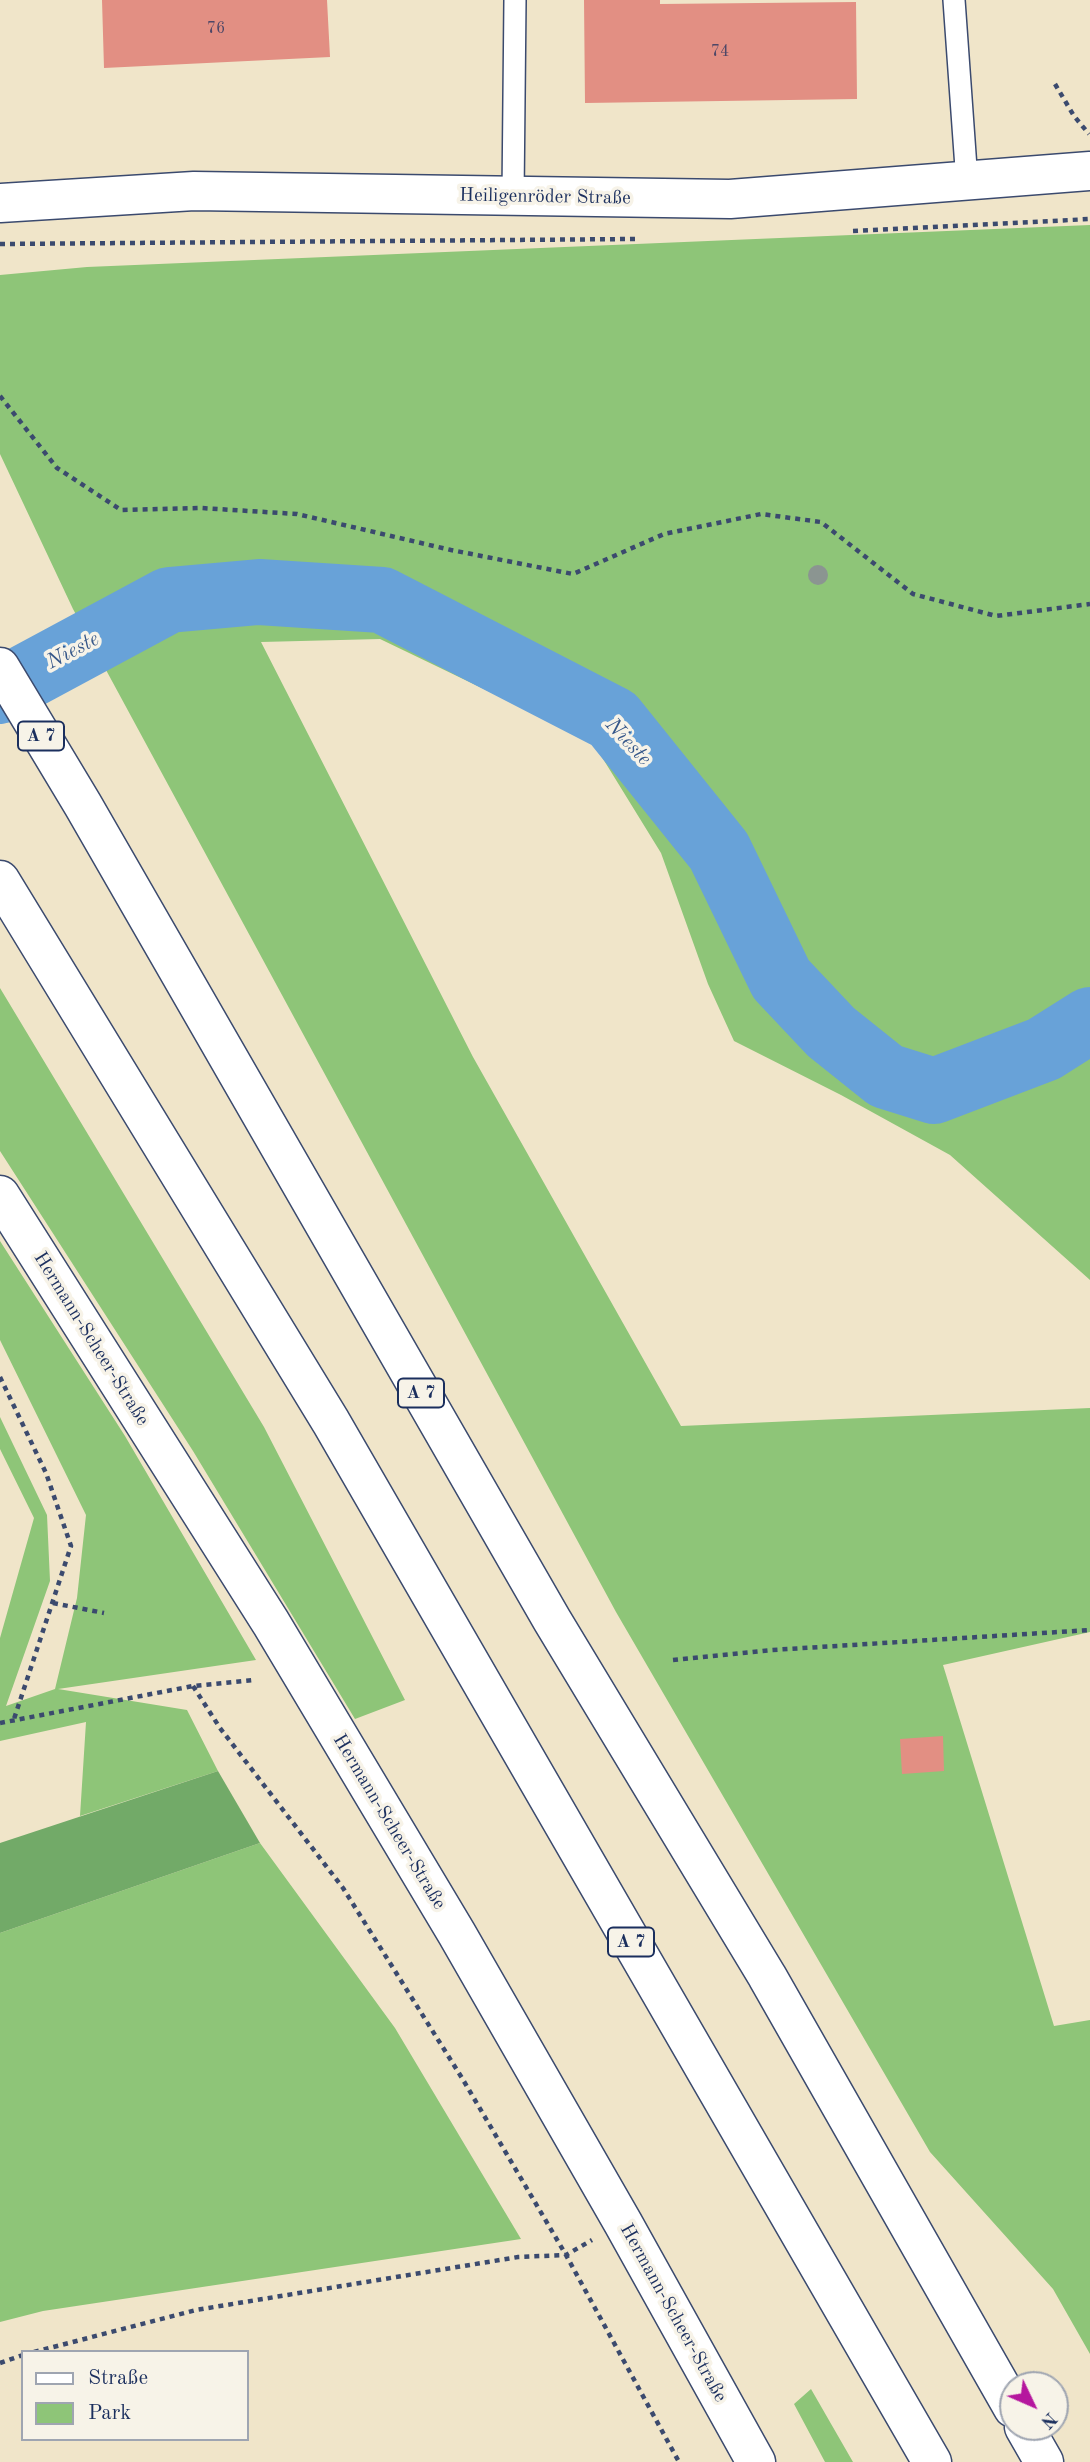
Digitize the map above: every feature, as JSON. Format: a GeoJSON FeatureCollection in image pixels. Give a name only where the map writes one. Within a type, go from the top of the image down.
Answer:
{"type":"FeatureCollection","features":[{"type":"Feature","properties":{"kind":"main road","name":"Heiligenröder Straße"},"geometry":{"type":"LineString","coordinates":[[0,203],[194,191],[730,199],[1090,172]]}},
{"type":"Feature","properties":{"kind":"main road","name":"A 7"},"geometry":{"type":"LineString","coordinates":[[0,667],[83,805],[552,1620],[767,1976],[999,2383]]}},
{"type":"Feature","properties":{"kind":"main road","name":"A 7"},"geometry":{"type":"LineString","coordinates":[[0,880],[331,1422],[932,2462]]}},
{"type":"Feature","properties":{"kind":"main road","name":"Hermann-Scheer-Straße"},"geometry":{"type":"LineString","coordinates":[[0,1195],[271,1623],[457,1934],[623,2222],[756,2462]]}},
{"type":"Feature","properties":{"kind":"main road"},"geometry":{"type":"LineString","coordinates":[[1032,2441],[1044,2462]]}},
{"type":"Feature","properties":{"kind":"lane"},"geometry":{"type":"LineString","coordinates":[[513,196],[515,0]]}},
{"type":"Feature","properties":{"kind":"lane"},"geometry":{"type":"LineString","coordinates":[[954,0],[967,182]]}},
{"type":"Feature","properties":{"kind":"path"},"geometry":{"type":"LineString","coordinates":[[1055,84],[1074,116],[1090,135]]}},
{"type":"Feature","properties":{"kind":"path"},"geometry":{"type":"LineString","coordinates":[[0,396],[57,468],[121,510],[201,508],[297,514],[451,550],[573,574],[664,534],[761,514],[821,522],[913,594],[996,617],[1090,604]]}},
{"type":"Feature","properties":{"kind":"path"},"geometry":{"type":"LineString","coordinates":[[0,1377],[46,1473],[71,1546],[14,1719]]}},
{"type":"Feature","properties":{"kind":"path"},"geometry":{"type":"LineString","coordinates":[[53,1603],[104,1613]]}},
{"type":"Feature","properties":{"kind":"path"},"geometry":{"type":"LineString","coordinates":[[673,1660],[772,1650],[1090,1630]]}},
{"type":"Feature","properties":{"kind":"path"},"geometry":{"type":"LineString","coordinates":[[0,1723],[192,1686],[254,1680]]}},
{"type":"Feature","properties":{"kind":"path"},"geometry":{"type":"LineString","coordinates":[[192,1686],[220,1728],[343,1888],[462,2078],[566,2255],[679,2462]]}},
{"type":"Feature","properties":{"kind":"path"},"geometry":{"type":"LineString","coordinates":[[42,2350],[196,2310],[518,2258],[566,2255],[623,2222]]}},
{"type":"Feature","properties":{"kind":"path"},"geometry":{"type":"LineString","coordinates":[[0,2363],[21,2356]]}},
{"type":"Feature","properties":{"kind":"green space"},"geometry":{"type":"Polygon","coordinates":[[[1090,225],[1090,1280],[950,1155],[841,1095],[734,1041],[708,984],[661,853],[592,741],[380,639],[261,642],[473,1057],[681,1426],[1090,1408],[1090,1632],[943,1665],[1054,2026],[1090,2020],[1090,2354],[1053,2289],[930,2152],[616,1612],[73,609],[0,454],[0,275],[87,267],[1090,225]]]}},
{"type":"Feature","properties":{"kind":"green space"},"geometry":{"type":"Polygon","coordinates":[[[0,988],[264,1427],[405,1700],[355,1719],[193,1451],[0,1151],[0,988]]]}},
{"type":"Feature","properties":{"kind":"green space"},"geometry":{"type":"Polygon","coordinates":[[[0,1241],[125,1436],[256,1660],[58,1689],[187,1710],[218,1771],[80,1816],[86,1722],[0,1741],[0,1638],[34,1518],[0,1449],[0,1417],[47,1515],[50,1581],[6,1706],[55,1689],[77,1598],[86,1515],[0,1340],[0,1241]]]}},
{"type":"Feature","properties":{"kind":"green space"},"geometry":{"type":"Polygon","coordinates":[[[218,1771],[260,1843],[0,1933],[0,1843],[218,1771]]]}},
{"type":"Feature","properties":{"kind":"green space"},"geometry":{"type":"Polygon","coordinates":[[[260,1843],[395,2028],[521,2239],[43,2311],[0,2322],[0,1933],[260,1843]]]}},
{"type":"Feature","properties":{"kind":"green space"},"geometry":{"type":"Polygon","coordinates":[[[811,2389],[853,2462],[825,2462],[794,2404],[811,2389]]]}},
{"type":"Feature","properties":{"kind":"building"},"geometry":{"type":"Polygon","coordinates":[[[102,0],[327,0],[330,57],[104,68],[102,0]]]}},
{"type":"Feature","properties":{"kind":"building"},"geometry":{"type":"Polygon","coordinates":[[[584,0],[660,0],[660,4],[856,2],[857,99],[585,103],[584,0]]]}},
{"type":"Feature","properties":{"kind":"building"},"geometry":{"type":"Polygon","coordinates":[[[943,1736],[944,1771],[902,1774],[900,1739],[943,1736]]]}},
{"type":"Feature","properties":{"kind":"waterway","name":"Nieste"},"geometry":{"type":"LineString","coordinates":[[0,691],[169,600],[259,592],[382,600],[613,719],[719,851],[781,979],[831,1032],[886,1076],[934,1091],[1044,1049],[1090,1020]]}}]}
